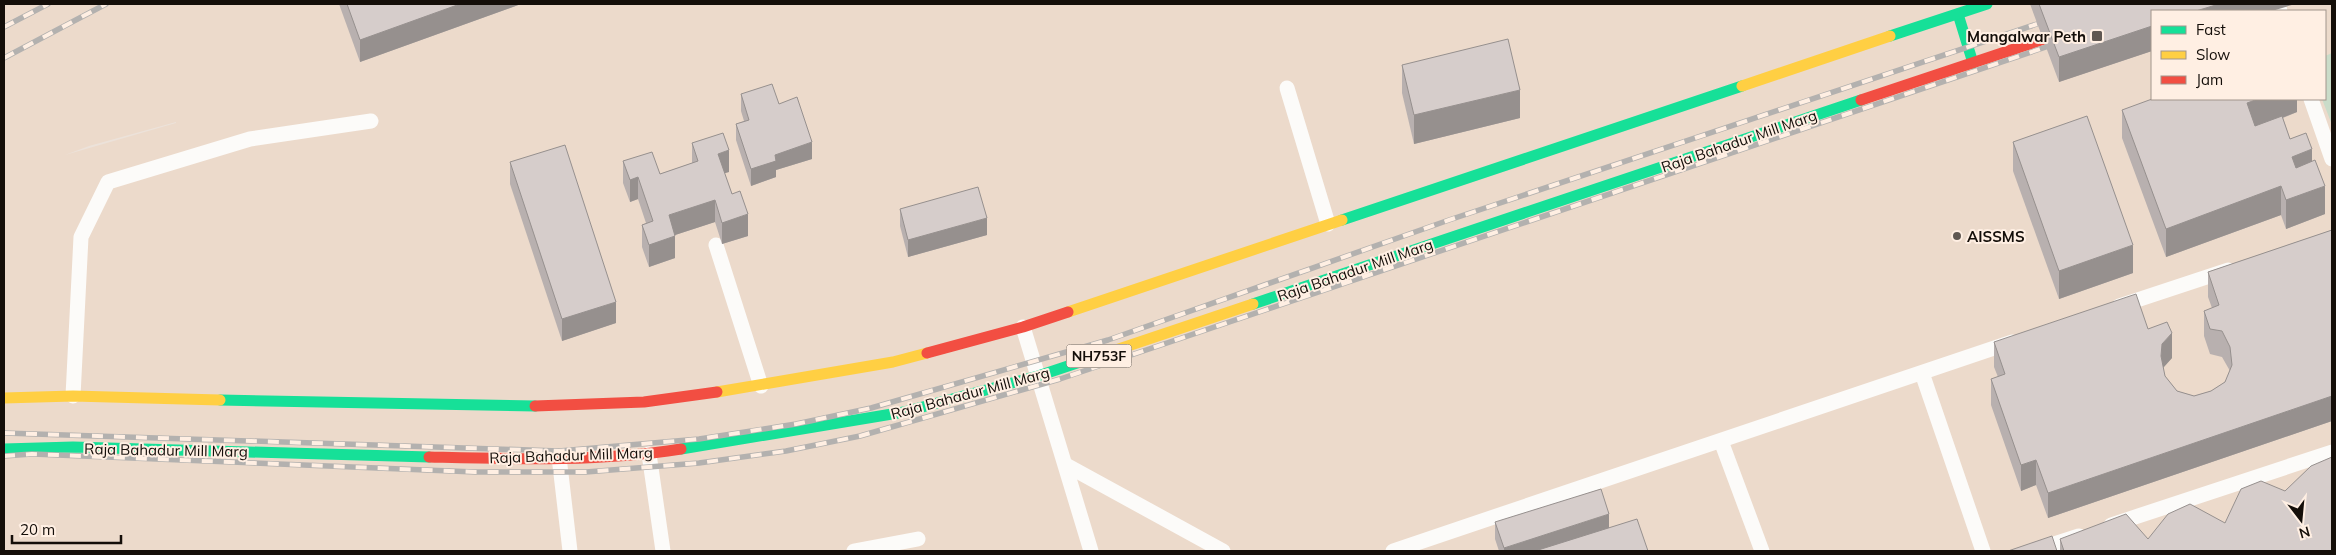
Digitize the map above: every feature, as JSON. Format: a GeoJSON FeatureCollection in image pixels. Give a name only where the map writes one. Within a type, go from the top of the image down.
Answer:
{"type":"FeatureCollection","features":[{"type":"Feature","properties":{"kind":"highway"},"geometry":{"type":"LineString","coordinates":[[4,398],[73,396],[521,407],[644,402],[761,386],[893,362],[1023,327],[1987,4]]}},
{"type":"Feature","properties":{"kind":"highway","name":"Raja Bahadur Mill Marg"},"geometry":{"type":"LineString","coordinates":[[4,449],[73,447],[521,459],[649,454],[769,436],[904,412],[1038,376],[2149,4]]}},
{"type":"Feature","properties":{"kind":"highway"},"geometry":{"type":"LineString","coordinates":[[1958,14],[1973,63]]}},
{"type":"Feature","properties":{"kind":"lane"},"geometry":{"type":"LineString","coordinates":[[1287,88],[1328,224]]}},
{"type":"Feature","properties":{"kind":"lane"},"geometry":{"type":"LineString","coordinates":[[2311,100],[2332,159]]}},
{"type":"Feature","properties":{"kind":"lane"},"geometry":{"type":"LineString","coordinates":[[73,396],[81,236],[108,182],[250,139],[371,121]]}},
{"type":"Feature","properties":{"kind":"lane"},"geometry":{"type":"LineString","coordinates":[[716,245],[761,386]]}},
{"type":"Feature","properties":{"kind":"lane"},"geometry":{"type":"LineString","coordinates":[[2109,310],[2240,266]]}},
{"type":"Feature","properties":{"kind":"lane"},"geometry":{"type":"LineString","coordinates":[[1023,327],[1091,551]]}},
{"type":"Feature","properties":{"kind":"lane"},"geometry":{"type":"LineString","coordinates":[[1393,551],[2025,338]]}},
{"type":"Feature","properties":{"kind":"lane"},"geometry":{"type":"LineString","coordinates":[[1922,373],[1983,551]]}},
{"type":"Feature","properties":{"kind":"lane"},"geometry":{"type":"LineString","coordinates":[[1721,440],[1762,551]]}},
{"type":"Feature","properties":{"kind":"lane"},"geometry":{"type":"LineString","coordinates":[[2032,551],[2332,452]]}},
{"type":"Feature","properties":{"kind":"lane"},"geometry":{"type":"LineString","coordinates":[[649,454],[664,551]]}},
{"type":"Feature","properties":{"kind":"lane"},"geometry":{"type":"LineString","coordinates":[[559,457],[570,551]]}},
{"type":"Feature","properties":{"kind":"lane"},"geometry":{"type":"LineString","coordinates":[[1066,465],[1223,551]]}},
{"type":"Feature","properties":{"kind":"lane"},"geometry":{"type":"LineString","coordinates":[[854,551],[918,539]]}},
{"type":"Feature","properties":{"kind":"shaded area"},"geometry":{"type":"Polygon","coordinates":[[[4,4],[2332,4],[2332,551],[4,551],[4,4]],[[176,123],[89,146],[65,155],[176,123]]]}},
{"type":"Feature","properties":{"kind":"green space"},"geometry":{"type":"Polygon","coordinates":[[[2332,53],[2332,125],[2322,100],[2326,100],[2326,56],[2332,53]]]}},
{"type":"Feature","properties":{"kind":"building"},"geometry":{"type":"Polygon","coordinates":[[[347,4],[460,4],[360,40],[347,4]]]}},
{"type":"Feature","properties":{"kind":"building"},"geometry":{"type":"Polygon","coordinates":[[[2039,4],[2219,4],[2199,10],[2151,10],[2151,26],[2059,57],[2039,4]]]}},
{"type":"Feature","properties":{"kind":"building"},"geometry":{"type":"Polygon","coordinates":[[[1508,39],[1520,90],[1414,115],[1402,65],[1508,39]]]}},
{"type":"Feature","properties":{"kind":"building"},"geometry":{"type":"Polygon","coordinates":[[[772,84],[779,104],[797,97],[812,142],[775,155],[776,161],[751,169],[736,124],[749,120],[741,94],[772,84]]]}},
{"type":"Feature","properties":{"kind":"building"},"geometry":{"type":"Polygon","coordinates":[[[2151,99],[2255,100],[2247,103],[2255,126],[2282,116],[2290,139],[2306,133],[2312,149],[2292,157],[2296,168],[2315,160],[2325,186],[2286,200],[2281,186],[2166,229],[2122,110],[2151,99]]]}},
{"type":"Feature","properties":{"kind":"building"},"geometry":{"type":"Polygon","coordinates":[[[2087,116],[2133,245],[2059,271],[2013,142],[2087,116]]]}},
{"type":"Feature","properties":{"kind":"building"},"geometry":{"type":"Polygon","coordinates":[[[723,133],[729,150],[718,154],[732,194],[740,191],[748,214],[722,223],[715,200],[669,215],[675,236],[649,245],[642,225],[653,221],[638,177],[630,180],[623,161],[652,152],[660,174],[698,161],[692,143],[723,133]]]}},
{"type":"Feature","properties":{"kind":"building"},"geometry":{"type":"Polygon","coordinates":[[[565,145],[616,302],[562,319],[510,162],[565,145]]]}},
{"type":"Feature","properties":{"kind":"building"},"geometry":{"type":"Polygon","coordinates":[[[978,187],[987,218],[908,240],[900,209],[978,187]]]}},
{"type":"Feature","properties":{"kind":"building"},"geometry":{"type":"Polygon","coordinates":[[[2332,230],[2332,396],[2048,493],[2036,460],[2021,465],[1991,379],[2005,374],[1994,342],[2136,294],[2148,329],[2167,322],[2172,333],[2162,344],[2161,356],[2165,376],[2177,391],[2194,396],[2211,391],[2225,382],[2232,365],[2230,347],[2222,331],[2210,329],[2204,311],[2219,305],[2208,272],[2332,230]]]}},
{"type":"Feature","properties":{"kind":"building"},"geometry":{"type":"Polygon","coordinates":[[[2332,457],[2332,551],[2064,551],[2060,539],[2126,514],[2148,539],[2168,514],[2190,504],[2225,523],[2241,489],[2261,481],[2285,491],[2311,466],[2332,457]]]}},
{"type":"Feature","properties":{"kind":"building"},"geometry":{"type":"Polygon","coordinates":[[[1601,489],[1609,514],[1504,548],[1495,522],[1601,489]]]}},
{"type":"Feature","properties":{"kind":"building"},"geometry":{"type":"Polygon","coordinates":[[[1637,519],[1648,551],[1535,551],[1637,519]]]}},
{"type":"Feature","properties":{"kind":"building"},"geometry":{"type":"Polygon","coordinates":[[[2052,536],[2057,551],[2008,551],[2052,536]]]}},
{"type":"Feature","properties":{"kind":"railway"},"geometry":{"type":"LineString","coordinates":[[4,27],[48,4]]}},
{"type":"Feature","properties":{"kind":"railway"},"geometry":{"type":"LineString","coordinates":[[4,58],[106,4]]}},
{"type":"Feature","properties":{"kind":"railway"},"geometry":{"type":"LineString","coordinates":[[4,433],[559,451],[699,439],[796,424],[871,408],[1108,340],[1449,220],[2037,24]]}},
{"type":"Feature","properties":{"kind":"railway"},"geometry":{"type":"LineString","coordinates":[[4,456],[32,454],[475,472],[586,472],[699,463],[786,451],[860,436],[1060,379],[2046,47]]}},
{"type":"Feature","properties":{"kind":"traffic: fast"},"geometry":{"type":"LineString","coordinates":[[1890,36],[1987,4]]}},
{"type":"Feature","properties":{"kind":"traffic: fast"},"geometry":{"type":"LineString","coordinates":[[1958,14],[1973,63]]}},
{"type":"Feature","properties":{"kind":"traffic: fast"},"geometry":{"type":"LineString","coordinates":[[1342,220],[1742,86]]}},
{"type":"Feature","properties":{"kind":"traffic: fast"},"geometry":{"type":"LineString","coordinates":[[1253,304],[1861,100]]}},
{"type":"Feature","properties":{"kind":"traffic: fast"},"geometry":{"type":"LineString","coordinates":[[681,449],[904,412],[1038,376],[1083,361]]}},
{"type":"Feature","properties":{"kind":"traffic: fast"},"geometry":{"type":"LineString","coordinates":[[220,400],[535,406]]}},
{"type":"Feature","properties":{"kind":"traffic: fast"},"geometry":{"type":"LineString","coordinates":[[4,449],[73,447],[429,457]]}},
{"type":"Feature","properties":{"kind":"traffic: slow"},"geometry":{"type":"LineString","coordinates":[[1742,86],[1890,36]]}},
{"type":"Feature","properties":{"kind":"traffic: slow"},"geometry":{"type":"LineString","coordinates":[[1068,312],[1342,220]]}},
{"type":"Feature","properties":{"kind":"traffic: slow"},"geometry":{"type":"LineString","coordinates":[[1083,361],[1253,304]]}},
{"type":"Feature","properties":{"kind":"traffic: slow"},"geometry":{"type":"LineString","coordinates":[[717,392],[893,362],[927,353]]}},
{"type":"Feature","properties":{"kind":"traffic: slow"},"geometry":{"type":"LineString","coordinates":[[4,398],[73,396],[220,400]]}},
{"type":"Feature","properties":{"kind":"traffic: jam"},"geometry":{"type":"LineString","coordinates":[[1861,100],[2149,4]]}},
{"type":"Feature","properties":{"kind":"traffic: jam"},"geometry":{"type":"LineString","coordinates":[[927,353],[1023,327],[1068,312]]}},
{"type":"Feature","properties":{"kind":"traffic: jam"},"geometry":{"type":"LineString","coordinates":[[535,406],[644,402],[717,392]]}},
{"type":"Feature","properties":{"kind":"traffic: jam"},"geometry":{"type":"LineString","coordinates":[[429,457],[587,458],[681,449]]}},
{"type":"Feature","properties":{"kind":"place","name":"Mangalwar Peth"},"geometry":{"type":"Point","coordinates":[2097,36]}},
{"type":"Feature","properties":{"kind":"place","name":"AISSMS"},"geometry":{"type":"Point","coordinates":[1957,236]}}]}
